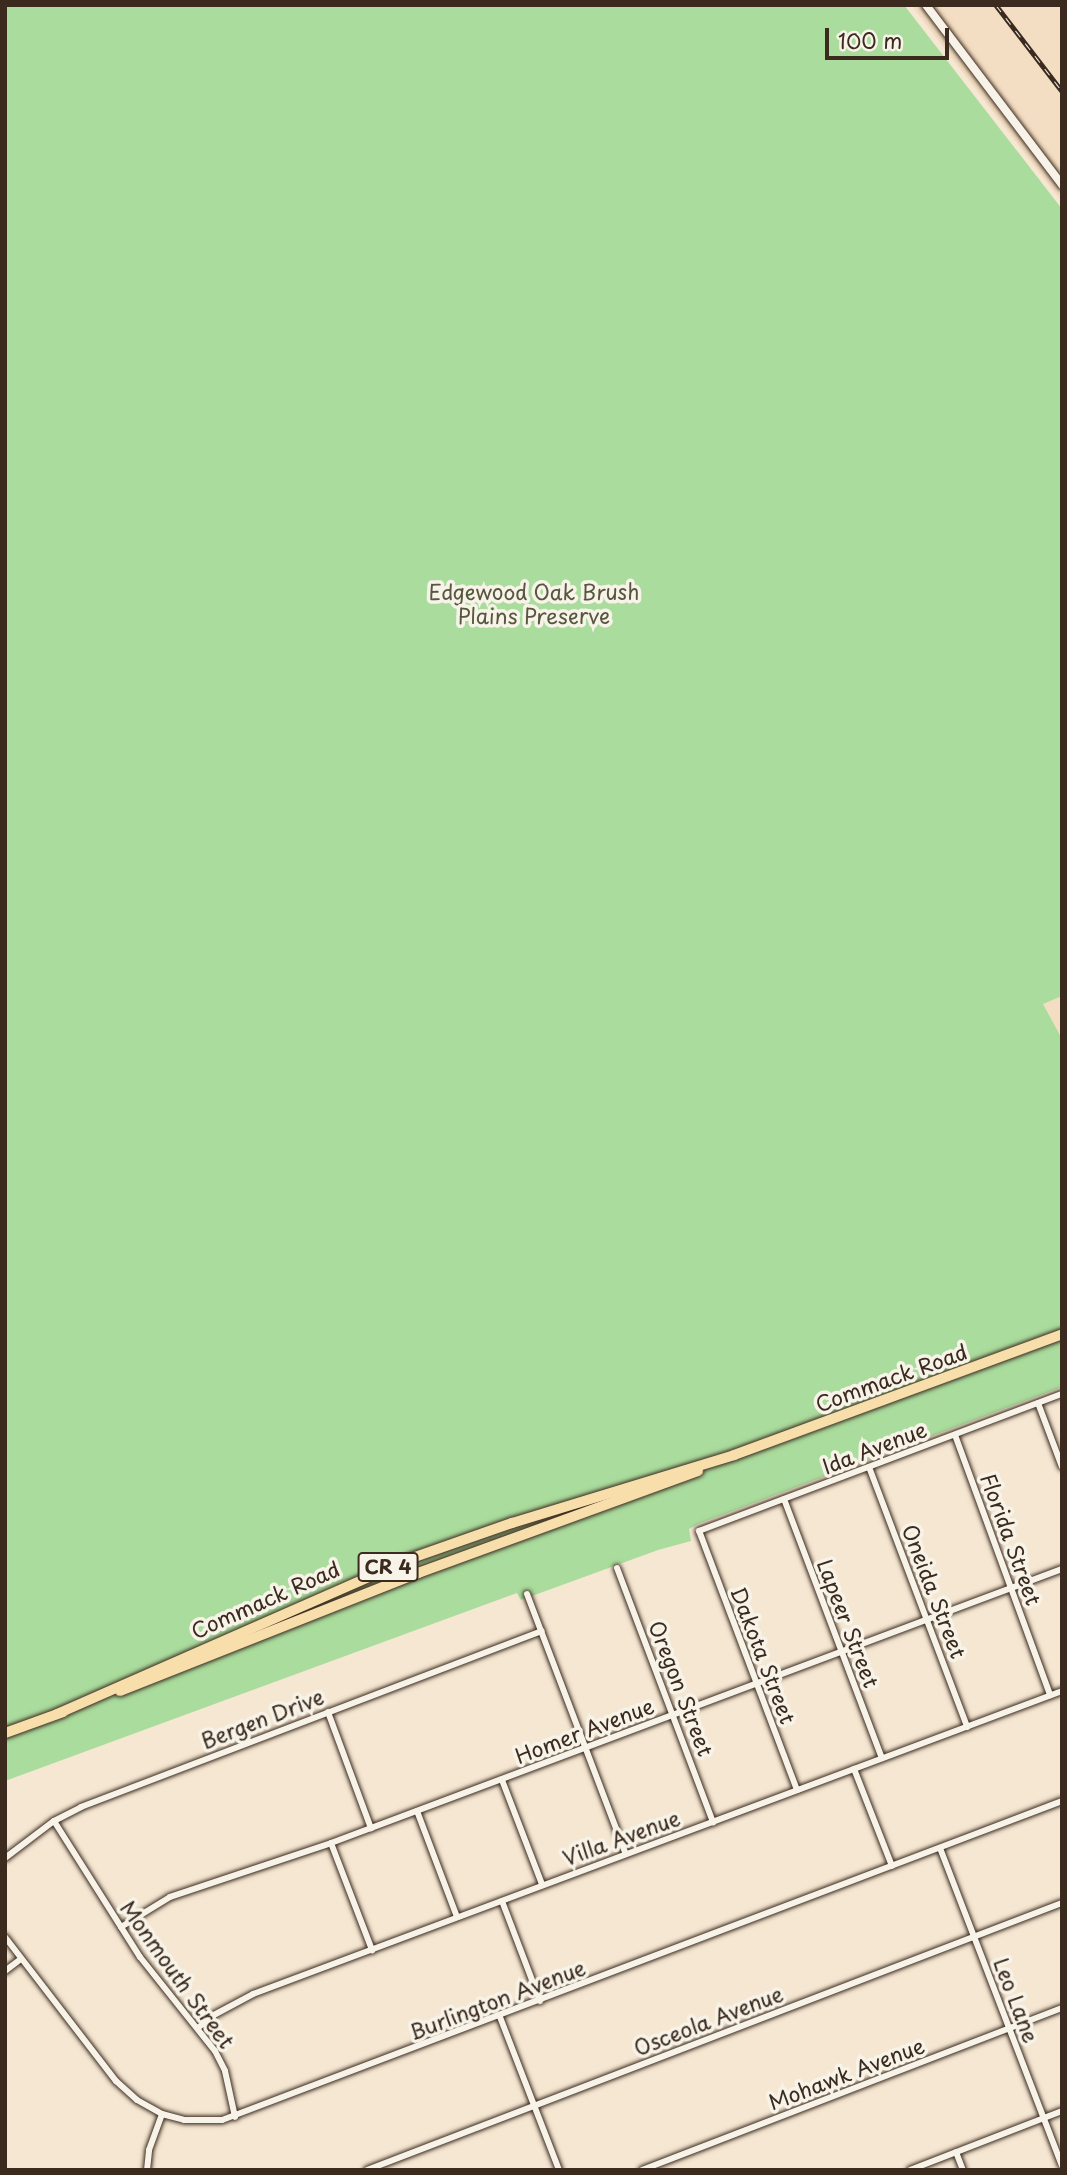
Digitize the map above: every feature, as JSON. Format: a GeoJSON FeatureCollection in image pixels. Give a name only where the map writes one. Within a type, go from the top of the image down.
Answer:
{"type":"FeatureCollection","features":[{"type":"Feature","properties":{"kind":"main road","name":"Commack Road"},"geometry":{"type":"LineString","coordinates":[[57,1714],[412,1558],[512,1523],[734,1455],[1062,1334]]}},
{"type":"Feature","properties":{"kind":"main road","name":"Commack Road"},"geometry":{"type":"LineString","coordinates":[[5,1733],[185,1667],[418,1573],[684,1478],[734,1455]]}},
{"type":"Feature","properties":{"kind":"street"},"geometry":{"type":"LineString","coordinates":[[926,5],[1062,185]]}},
{"type":"Feature","properties":{"kind":"street","name":"Ida Avenue"},"geometry":{"type":"LineString","coordinates":[[699,1531],[1062,1394]]}},
{"type":"Feature","properties":{"kind":"street"},"geometry":{"type":"LineString","coordinates":[[1038,1403],[1062,1467]]}},
{"type":"Feature","properties":{"kind":"street","name":"Florida Street"},"geometry":{"type":"LineString","coordinates":[[955,1435],[1050,1695]]}},
{"type":"Feature","properties":{"kind":"street","name":"Oneida Street"},"geometry":{"type":"LineString","coordinates":[[869,1467],[967,1727]]}},
{"type":"Feature","properties":{"kind":"street","name":"Lapeer Street"},"geometry":{"type":"LineString","coordinates":[[784,1499],[882,1758]]}},
{"type":"Feature","properties":{"kind":"street","name":"Dakota Street"},"geometry":{"type":"LineString","coordinates":[[699,1531],[797,1790]]}},
{"type":"Feature","properties":{"kind":"street","name":"Oregon Street"},"geometry":{"type":"LineString","coordinates":[[617,1568],[713,1822]]}},
{"type":"Feature","properties":{"kind":"street","name":"Homer Avenue"},"geometry":{"type":"LineString","coordinates":[[121,1927],[170,1897],[331,1843],[1062,1569]]}},
{"type":"Feature","properties":{"kind":"street"},"geometry":{"type":"LineString","coordinates":[[527,1594],[626,1854]]}},
{"type":"Feature","properties":{"kind":"street","name":"Bergen Drive"},"geometry":{"type":"LineString","coordinates":[[5,1858],[54,1821],[160,1775],[541,1631]]}},
{"type":"Feature","properties":{"kind":"street","name":"Villa Avenue"},"geometry":{"type":"LineString","coordinates":[[200,2027],[212,2016],[242,1998],[1062,1691]]}},
{"type":"Feature","properties":{"kind":"street"},"geometry":{"type":"LineString","coordinates":[[328,1712],[371,1828]]}},
{"type":"Feature","properties":{"kind":"street"},"geometry":{"type":"LineString","coordinates":[[854,1769],[891,1866]]}},
{"type":"Feature","properties":{"kind":"street"},"geometry":{"type":"LineString","coordinates":[[502,1780],[542,1884]]}},
{"type":"Feature","properties":{"kind":"street","name":"Burlington Avenue"},"geometry":{"type":"LineString","coordinates":[[5,1937],[116,2081],[137,2100],[162,2114],[202,2121],[235,2118],[1062,1801]]}},
{"type":"Feature","properties":{"kind":"street"},"geometry":{"type":"LineString","coordinates":[[417,1811],[457,1917]]}},
{"type":"Feature","properties":{"kind":"street","name":"Monmouth Street"},"geometry":{"type":"LineString","coordinates":[[54,1821],[140,1956],[200,2027],[225,2071],[235,2118]]}},
{"type":"Feature","properties":{"kind":"street"},"geometry":{"type":"LineString","coordinates":[[331,1843],[372,1950]]}},
{"type":"Feature","properties":{"kind":"street","name":"Leo Lane"},"geometry":{"type":"LineString","coordinates":[[940,1848],[1062,2165]]}},
{"type":"Feature","properties":{"kind":"street"},"geometry":{"type":"LineString","coordinates":[[502,1901],[540,2001]]}},
{"type":"Feature","properties":{"kind":"street","name":"Osceola Avenue"},"geometry":{"type":"LineString","coordinates":[[367,2170],[1062,1903]]}},
{"type":"Feature","properties":{"kind":"street"},"geometry":{"type":"LineString","coordinates":[[5,1971],[21,1959]]}},
{"type":"Feature","properties":{"kind":"street","name":"Mohawk Avenue"},"geometry":{"type":"LineString","coordinates":[[642,2170],[1062,2008]]}},
{"type":"Feature","properties":{"kind":"street"},"geometry":{"type":"LineString","coordinates":[[500,2017],[559,2170]]}},
{"type":"Feature","properties":{"kind":"street"},"geometry":{"type":"LineString","coordinates":[[910,2170],[1062,2111]]}},
{"type":"Feature","properties":{"kind":"street"},"geometry":{"type":"LineString","coordinates":[[147,2170],[149,2150],[162,2114]]}},
{"type":"Feature","properties":{"kind":"street"},"geometry":{"type":"LineString","coordinates":[[956,2152],[963,2170]]}},
{"type":"Feature","properties":{"kind":"shaded area"},"geometry":{"type":"Polygon","coordinates":[[[911,5],[1062,5],[1062,202],[911,5]]]}},
{"type":"Feature","properties":{"kind":"shaded area"},"geometry":{"type":"Polygon","coordinates":[[[1062,996],[1062,1039],[1042,1004],[1062,996]]]}},
{"type":"Feature","properties":{"kind":"green space","name":"Edgewood Oak Brush Plains Preserve"},"geometry":{"type":"Polygon","coordinates":[[[5,5],[904,5],[1062,209],[1062,996],[1043,1004],[1062,1039],[1062,1387],[698,1524],[689,1529],[691,1541],[658,1550],[521,1600],[517,1593],[5,1781],[5,5]]]}},
{"type":"Feature","properties":{"kind":"railway"},"geometry":{"type":"LineString","coordinates":[[996,5],[1062,91]]}}]}
